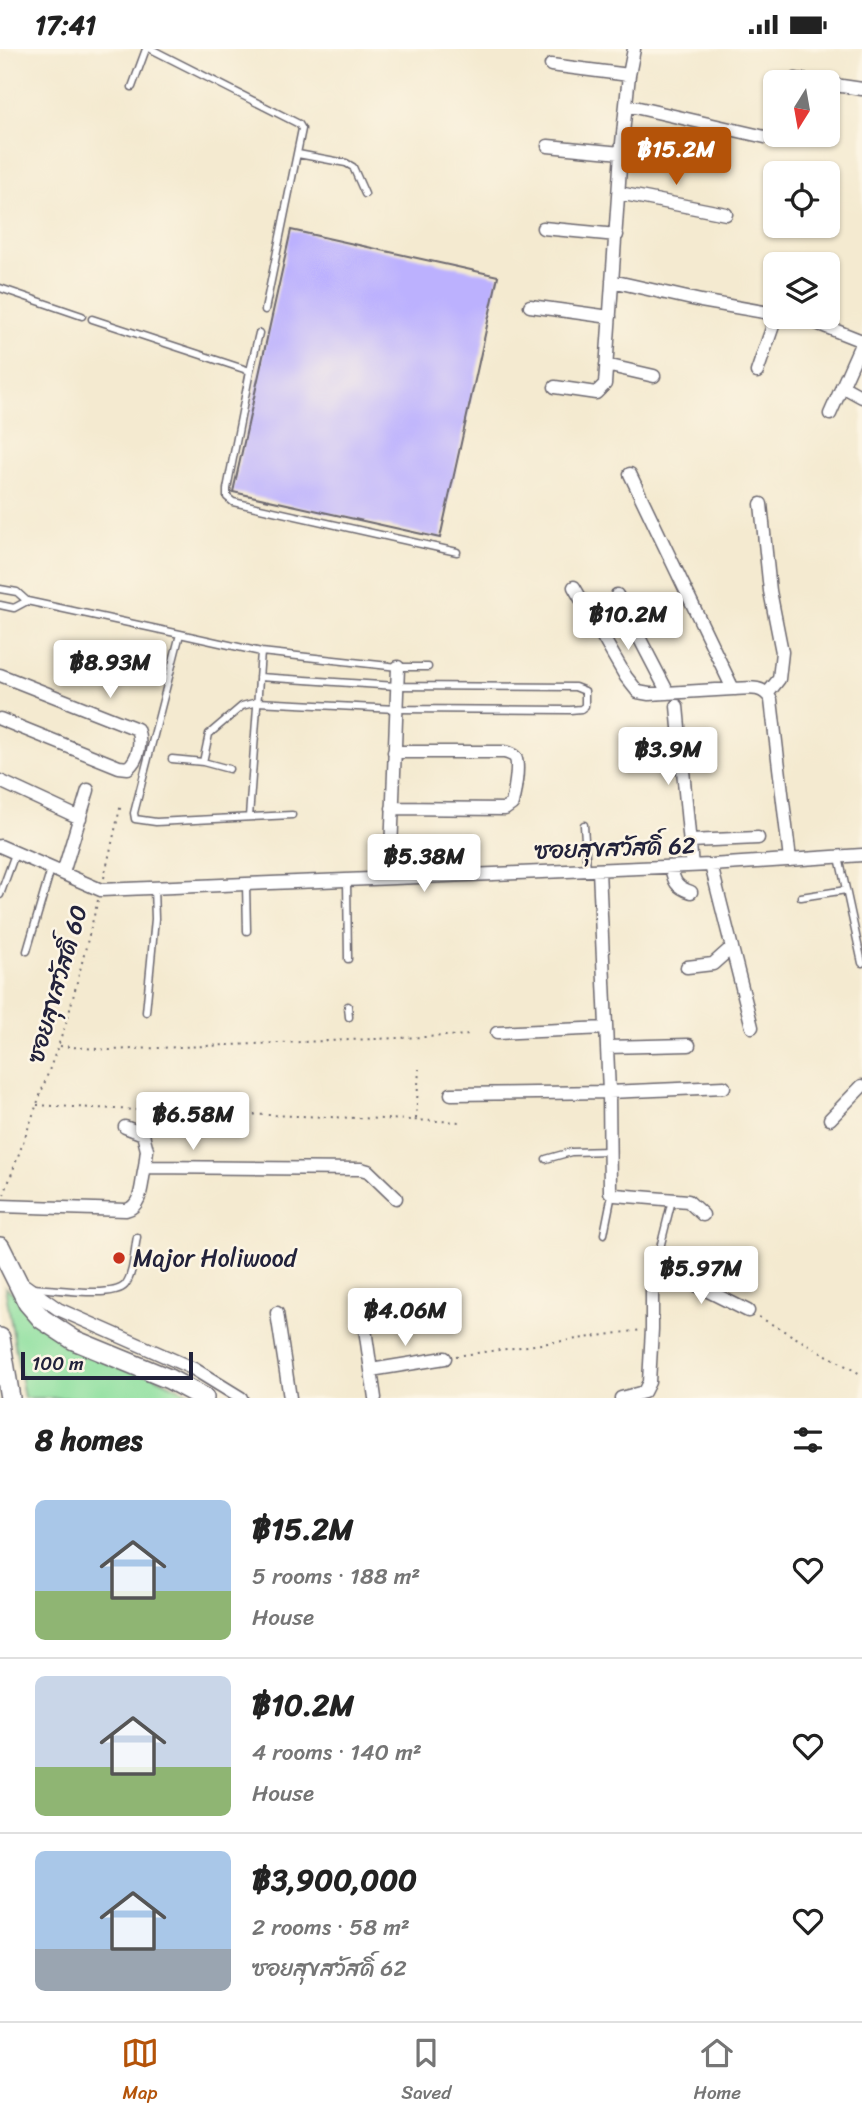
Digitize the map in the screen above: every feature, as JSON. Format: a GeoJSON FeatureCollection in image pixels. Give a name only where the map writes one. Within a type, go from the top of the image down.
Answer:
{"type":"FeatureCollection","features":[{"type":"Feature","properties":{"kind":"main road"},"geometry":{"type":"LineString","coordinates":[[0,1247],[21,1283],[28,1303],[42,1319],[59,1332],[169,1379],[204,1398]]}},
{"type":"Feature","properties":{"kind":"main road"},"geometry":{"type":"LineString","coordinates":[[0,1338],[10,1398]]}},
{"type":"Feature","properties":{"kind":"street"},"geometry":{"type":"LineString","coordinates":[[555,387],[596,393],[605,384],[625,105],[634,49]]}},
{"type":"Feature","properties":{"kind":"street"},"geometry":{"type":"LineString","coordinates":[[551,65],[629,75]]}},
{"type":"Feature","properties":{"kind":"street"},"geometry":{"type":"LineString","coordinates":[[840,86],[862,89]]}},
{"type":"Feature","properties":{"kind":"street"},"geometry":{"type":"LineString","coordinates":[[625,105],[763,137]]}},
{"type":"Feature","properties":{"kind":"street"},"geometry":{"type":"LineString","coordinates":[[548,146],[621,153]]}},
{"type":"Feature","properties":{"kind":"street"},"geometry":{"type":"LineString","coordinates":[[619,193],[726,214]]}},
{"type":"Feature","properties":{"kind":"street"},"geometry":{"type":"LineString","coordinates":[[543,228],[617,235]]}},
{"type":"Feature","properties":{"kind":"street"},"geometry":{"type":"LineString","coordinates":[[612,282],[763,313]]}},
{"type":"Feature","properties":{"kind":"street"},"geometry":{"type":"LineString","coordinates":[[530,306],[610,317]]}},
{"type":"Feature","properties":{"kind":"street"},"geometry":{"type":"LineString","coordinates":[[757,372],[771,329]]}},
{"type":"Feature","properties":{"kind":"street"},"geometry":{"type":"LineString","coordinates":[[830,414],[862,342],[831,329]]}},
{"type":"Feature","properties":{"kind":"street"},"geometry":{"type":"LineString","coordinates":[[606,365],[654,376]]}},
{"type":"Feature","properties":{"kind":"street"},"geometry":{"type":"LineString","coordinates":[[842,386],[862,397]]}},
{"type":"Feature","properties":{"kind":"street"},"geometry":{"type":"LineString","coordinates":[[630,474],[733,689]]}},
{"type":"Feature","properties":{"kind":"street"},"geometry":{"type":"LineString","coordinates":[[761,505],[769,591],[782,652],[779,679],[768,693]]}},
{"type":"Feature","properties":{"kind":"street"},"geometry":{"type":"LineString","coordinates":[[574,587],[638,692],[762,689],[768,693],[771,699],[790,860]]}},
{"type":"Feature","properties":{"kind":"street"},"geometry":{"type":"LineString","coordinates":[[617,595],[668,693]]}},
{"type":"Feature","properties":{"kind":"street"},"geometry":{"type":"LineString","coordinates":[[390,878],[398,667]]}},
{"type":"Feature","properties":{"kind":"street"},"geometry":{"type":"LineString","coordinates":[[0,675],[137,729],[140,736],[137,756],[128,768],[119,767],[0,719]]}},
{"type":"Feature","properties":{"kind":"street"},"geometry":{"type":"LineString","coordinates":[[677,706],[692,866]]}},
{"type":"Feature","properties":{"kind":"street"},"geometry":{"type":"LineString","coordinates":[[392,808],[505,809],[512,804],[517,760],[513,755],[504,752],[394,752]]}},
{"type":"Feature","properties":{"kind":"street"},"geometry":{"type":"LineString","coordinates":[[0,782],[80,818]]}},
{"type":"Feature","properties":{"kind":"street"},"geometry":{"type":"LineString","coordinates":[[57,871],[80,818],[88,790]]}},
{"type":"Feature","properties":{"kind":"street"},"geometry":{"type":"LineString","coordinates":[[690,841],[758,838]]}},
{"type":"Feature","properties":{"kind":"street","name":"ซอยสุขสวัสดิ์ 62"},"geometry":{"type":"LineString","coordinates":[[0,846],[101,890],[671,867],[862,855]]}},
{"type":"Feature","properties":{"kind":"street"},"geometry":{"type":"LineString","coordinates":[[711,865],[752,1027]]}},
{"type":"Feature","properties":{"kind":"street"},"geometry":{"type":"LineString","coordinates":[[671,867],[674,881],[682,889],[691,892]]}},
{"type":"Feature","properties":{"kind":"street"},"geometry":{"type":"LineString","coordinates":[[593,870],[606,1028],[612,1194],[688,1201],[703,1216]]}},
{"type":"Feature","properties":{"kind":"street"},"geometry":{"type":"LineString","coordinates":[[687,967],[713,964],[732,947]]}},
{"type":"Feature","properties":{"kind":"street"},"geometry":{"type":"LineString","coordinates":[[497,1033],[606,1028]]}},
{"type":"Feature","properties":{"kind":"street"},"geometry":{"type":"LineString","coordinates":[[607,1047],[689,1045]]}},
{"type":"Feature","properties":{"kind":"street"},"geometry":{"type":"LineString","coordinates":[[830,1119],[862,1086]]}},
{"type":"Feature","properties":{"kind":"street"},"geometry":{"type":"LineString","coordinates":[[451,1094],[724,1087]]}},
{"type":"Feature","properties":{"kind":"street"},"geometry":{"type":"LineString","coordinates":[[0,1206],[133,1209],[137,1204],[147,1150],[143,1134],[125,1127]]}},
{"type":"Feature","properties":{"kind":"street"},"geometry":{"type":"LineString","coordinates":[[145,1167],[361,1169],[368,1171],[396,1198]]}},
{"type":"Feature","properties":{"kind":"street"},"geometry":{"type":"LineString","coordinates":[[624,1398],[644,1392],[647,1388],[652,1329],[650,1273],[654,1265],[748,1311]]}},
{"type":"Feature","properties":{"kind":"street"},"geometry":{"type":"LineString","coordinates":[[21,1283],[58,1309],[194,1369],[241,1398]]}},
{"type":"Feature","properties":{"kind":"street"},"geometry":{"type":"LineString","coordinates":[[277,1313],[290,1398]]}},
{"type":"Feature","properties":{"kind":"street"},"geometry":{"type":"LineString","coordinates":[[365,1329],[375,1398]]}},
{"type":"Feature","properties":{"kind":"street"},"geometry":{"type":"LineString","coordinates":[[371,1370],[445,1358]]}},
{"type":"Feature","properties":{"kind":"lane"},"geometry":{"type":"LineString","coordinates":[[132,87],[146,49]]}},
{"type":"Feature","properties":{"kind":"lane"},"geometry":{"type":"LineString","coordinates":[[151,49],[161,51],[299,124],[302,135],[265,310]]}},
{"type":"Feature","properties":{"kind":"lane"},"geometry":{"type":"LineString","coordinates":[[298,155],[346,163],[353,167],[365,194]]}},
{"type":"Feature","properties":{"kind":"lane"},"geometry":{"type":"LineString","coordinates":[[0,288],[82,316]]}},
{"type":"Feature","properties":{"kind":"lane"},"geometry":{"type":"LineString","coordinates":[[92,319],[250,371]]}},
{"type":"Feature","properties":{"kind":"lane"},"geometry":{"type":"LineString","coordinates":[[259,333],[227,497],[243,505],[457,552]]}},
{"type":"Feature","properties":{"kind":"lane"},"geometry":{"type":"LineString","coordinates":[[0,589],[17,592],[27,601],[261,652],[398,667],[428,667]]}},
{"type":"Feature","properties":{"kind":"lane"},"geometry":{"type":"LineString","coordinates":[[0,605],[15,608],[27,601]]}},
{"type":"Feature","properties":{"kind":"lane"},"geometry":{"type":"LineString","coordinates":[[180,633],[134,813],[135,819],[156,822],[292,815]]}},
{"type":"Feature","properties":{"kind":"lane"},"geometry":{"type":"LineString","coordinates":[[249,817],[261,652]]}},
{"type":"Feature","properties":{"kind":"lane"},"geometry":{"type":"LineString","coordinates":[[203,762],[209,734],[242,706],[257,702],[396,709],[576,710],[585,706],[585,691],[575,687],[396,686],[259,677]]}},
{"type":"Feature","properties":{"kind":"lane"},"geometry":{"type":"LineString","coordinates":[[172,759],[203,762],[229,769]]}},
{"type":"Feature","properties":{"kind":"lane"},"geometry":{"type":"LineString","coordinates":[[584,825],[593,870]]}},
{"type":"Feature","properties":{"kind":"lane"},"geometry":{"type":"LineString","coordinates":[[0,895],[15,853]]}},
{"type":"Feature","properties":{"kind":"lane"},"geometry":{"type":"LineString","coordinates":[[839,857],[862,963]]}},
{"type":"Feature","properties":{"kind":"lane"},"geometry":{"type":"LineString","coordinates":[[27,951],[57,871]]}},
{"type":"Feature","properties":{"kind":"lane"},"geometry":{"type":"LineString","coordinates":[[347,880],[348,959]]}},
{"type":"Feature","properties":{"kind":"lane"},"geometry":{"type":"LineString","coordinates":[[246,884],[247,931]]}},
{"type":"Feature","properties":{"kind":"lane"},"geometry":{"type":"LineString","coordinates":[[146,1012],[155,919],[154,887]]}},
{"type":"Feature","properties":{"kind":"lane"},"geometry":{"type":"LineString","coordinates":[[801,897],[846,890]]}},
{"type":"Feature","properties":{"kind":"lane"},"geometry":{"type":"LineString","coordinates":[[348,1006],[349,1017]]}},
{"type":"Feature","properties":{"kind":"lane"},"geometry":{"type":"LineString","coordinates":[[546,1159],[580,1151],[610,1151]]}},
{"type":"Feature","properties":{"kind":"lane"},"geometry":{"type":"LineString","coordinates":[[604,1234],[612,1194]]}},
{"type":"Feature","properties":{"kind":"lane"},"geometry":{"type":"LineString","coordinates":[[660,1248],[672,1198]]}},
{"type":"Feature","properties":{"kind":"lane"},"geometry":{"type":"LineString","coordinates":[[21,1283],[91,1291],[120,1288],[125,1285],[129,1275],[136,1237]]}},
{"type":"Feature","properties":{"kind":"path","name":"ซอยสุขสวัสดิ์ 60"},"geometry":{"type":"LineString","coordinates":[[0,1206],[59,1046],[121,804]]}},
{"type":"Feature","properties":{"kind":"path"},"geometry":{"type":"LineString","coordinates":[[59,1046],[135,1050],[471,1035]]}},
{"type":"Feature","properties":{"kind":"path"},"geometry":{"type":"LineString","coordinates":[[416,1120],[419,1069]]}},
{"type":"Feature","properties":{"kind":"path"},"geometry":{"type":"LineString","coordinates":[[37,1105],[181,1113],[461,1122]]}},
{"type":"Feature","properties":{"kind":"path"},"geometry":{"type":"LineString","coordinates":[[748,1311],[862,1375]]}},
{"type":"Feature","properties":{"kind":"path"},"geometry":{"type":"LineString","coordinates":[[445,1358],[652,1329]]}},
{"type":"Feature","properties":{"kind":"green space"},"geometry":{"type":"Polygon","coordinates":[[[5,1287],[81,1341],[199,1398],[24,1398],[5,1287]]]}},
{"type":"Feature","properties":{"kind":"building"},"geometry":{"type":"Polygon","coordinates":[[[291,230],[498,276],[440,538],[233,492],[291,230]]]}},
{"type":"Feature","properties":{"kind":"place","name":"Major Holiwood"},"geometry":{"type":"Point","coordinates":[119,1258]}}]}
